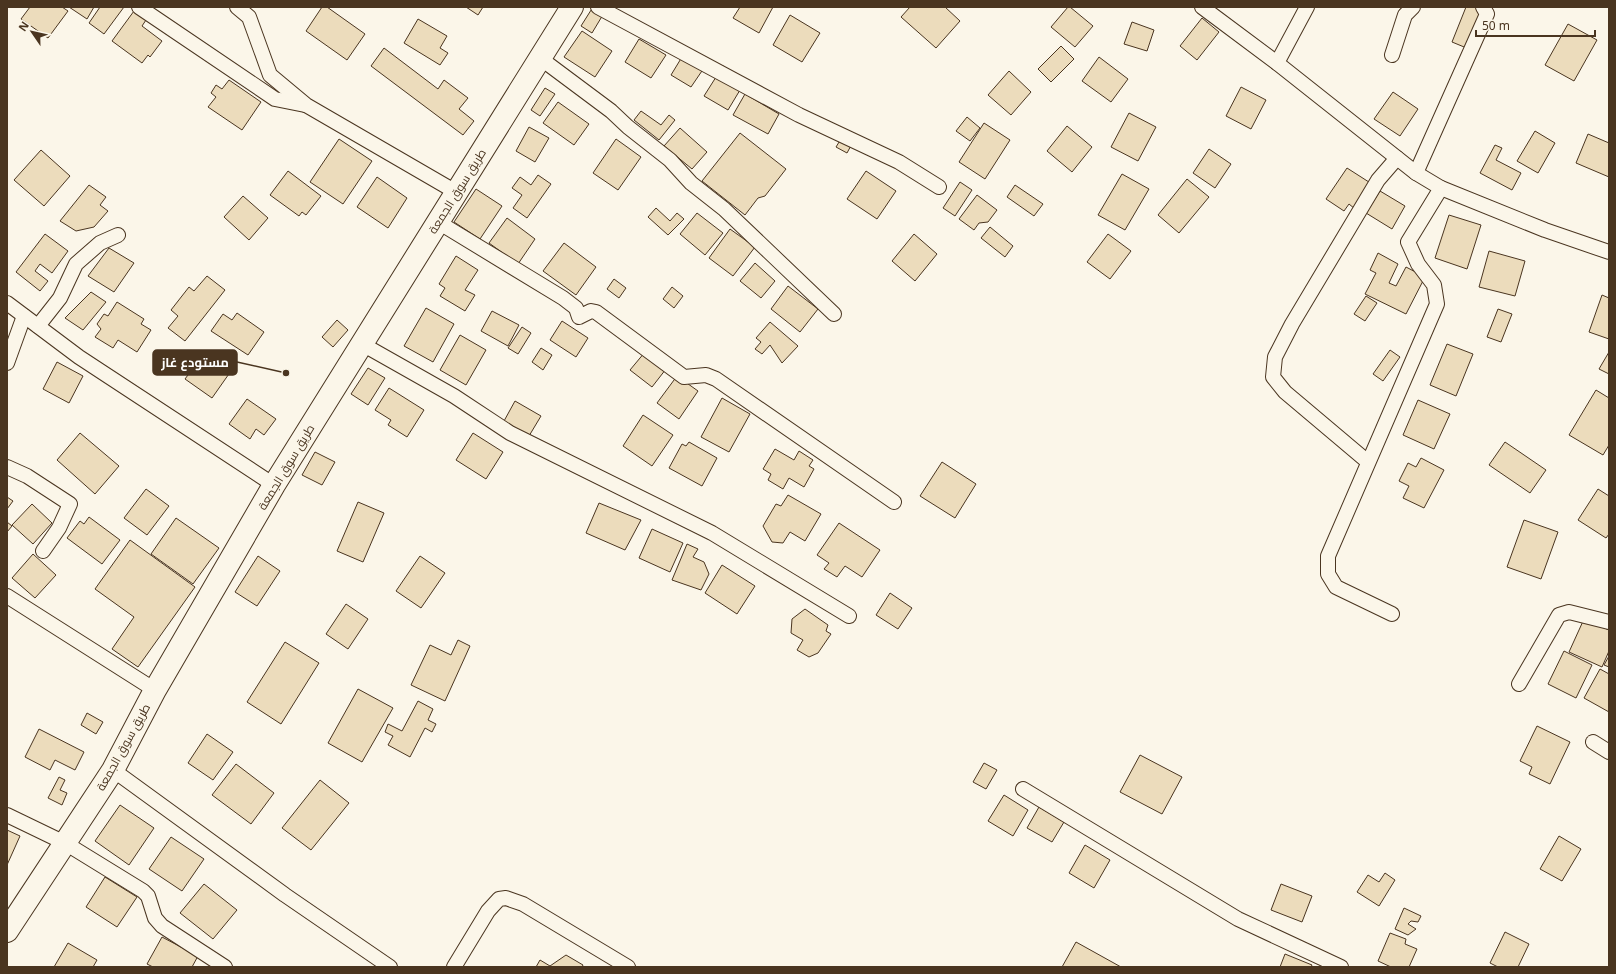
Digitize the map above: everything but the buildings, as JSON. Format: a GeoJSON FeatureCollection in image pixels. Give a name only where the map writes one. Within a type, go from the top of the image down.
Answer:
{"type":"FeatureCollection","features":[{"type":"Feature","properties":{"kind":"main road","name":"طريق سوق الجمعة"},"geometry":{"type":"LineString","coordinates":[[7,930],[113,770],[155,690],[274,485],[572,7]]}},
{"type":"Feature","properties":{"kind":"street"},"geometry":{"type":"LineString","coordinates":[[139,7],[275,99],[306,106]]}},
{"type":"Feature","properties":{"kind":"street"},"geometry":{"type":"LineString","coordinates":[[237,7],[249,17],[270,75],[306,106],[456,192]]}},
{"type":"Feature","properties":{"kind":"street"},"geometry":{"type":"LineString","coordinates":[[598,7],[799,115],[899,162],[939,187]]}},
{"type":"Feature","properties":{"kind":"street"},"geometry":{"type":"LineString","coordinates":[[1202,7],[1277,63],[1416,174],[1440,188],[1545,230],[1609,252]]}},
{"type":"Feature","properties":{"kind":"street"},"geometry":{"type":"LineString","coordinates":[[1277,63],[1307,7]]}},
{"type":"Feature","properties":{"kind":"street"},"geometry":{"type":"LineString","coordinates":[[1392,55],[1405,15],[1413,7]]}},
{"type":"Feature","properties":{"kind":"street"},"geometry":{"type":"LineString","coordinates":[[1416,174],[1487,14],[1483,7]]}},
{"type":"Feature","properties":{"kind":"street"},"geometry":{"type":"LineString","coordinates":[[540,58],[611,111],[628,127],[670,160],[691,183],[724,209],[834,314]]}},
{"type":"Feature","properties":{"kind":"street"},"geometry":{"type":"LineString","coordinates":[[1368,462],[1285,392],[1273,377],[1275,357],[1292,324],[1378,180],[1396,158]]}},
{"type":"Feature","properties":{"kind":"street"},"geometry":{"type":"LineString","coordinates":[[1392,614],[1336,587],[1328,574],[1328,556],[1437,304],[1434,285],[1418,264],[1408,242],[1440,188]]}},
{"type":"Feature","properties":{"kind":"street"},"geometry":{"type":"LineString","coordinates":[[438,222],[563,298],[576,308],[580,317],[592,311],[596,312],[684,377],[706,375],[716,379],[894,502]]}},
{"type":"Feature","properties":{"kind":"street"},"geometry":{"type":"LineString","coordinates":[[38,326],[60,298],[76,264],[100,243],[118,235]]}},
{"type":"Feature","properties":{"kind":"street"},"geometry":{"type":"LineString","coordinates":[[7,303],[79,357],[274,485]]}},
{"type":"Feature","properties":{"kind":"street"},"geometry":{"type":"LineString","coordinates":[[7,363],[24,316]]}},
{"type":"Feature","properties":{"kind":"street"},"geometry":{"type":"LineString","coordinates":[[362,344],[454,396],[510,433],[712,533],[849,616]]}},
{"type":"Feature","properties":{"kind":"street"},"geometry":{"type":"LineString","coordinates":[[7,466],[27,476],[70,504],[60,528],[43,551]]}},
{"type":"Feature","properties":{"kind":"street"},"geometry":{"type":"LineString","coordinates":[[7,596],[155,690]]}},
{"type":"Feature","properties":{"kind":"street"},"geometry":{"type":"LineString","coordinates":[[1519,684],[1560,615],[1569,612],[1609,622]]}},
{"type":"Feature","properties":{"kind":"street"},"geometry":{"type":"LineString","coordinates":[[1593,742],[1609,752]]}},
{"type":"Feature","properties":{"kind":"street"},"geometry":{"type":"LineString","coordinates":[[113,770],[285,895],[390,967]]}},
{"type":"Feature","properties":{"kind":"street"},"geometry":{"type":"LineString","coordinates":[[1023,789],[1238,919],[1340,967]]}},
{"type":"Feature","properties":{"kind":"street"},"geometry":{"type":"LineString","coordinates":[[7,815],[65,843],[143,891],[148,896],[155,918],[162,926],[225,967]]}},
{"type":"Feature","properties":{"kind":"street"},"geometry":{"type":"LineString","coordinates":[[454,967],[488,911],[498,899],[506,898],[523,904],[628,967]]}},
{"type":"Feature","properties":{"kind":"place","name":"مستودع غاز"},"geometry":{"type":"Point","coordinates":[286,373]}}]}
